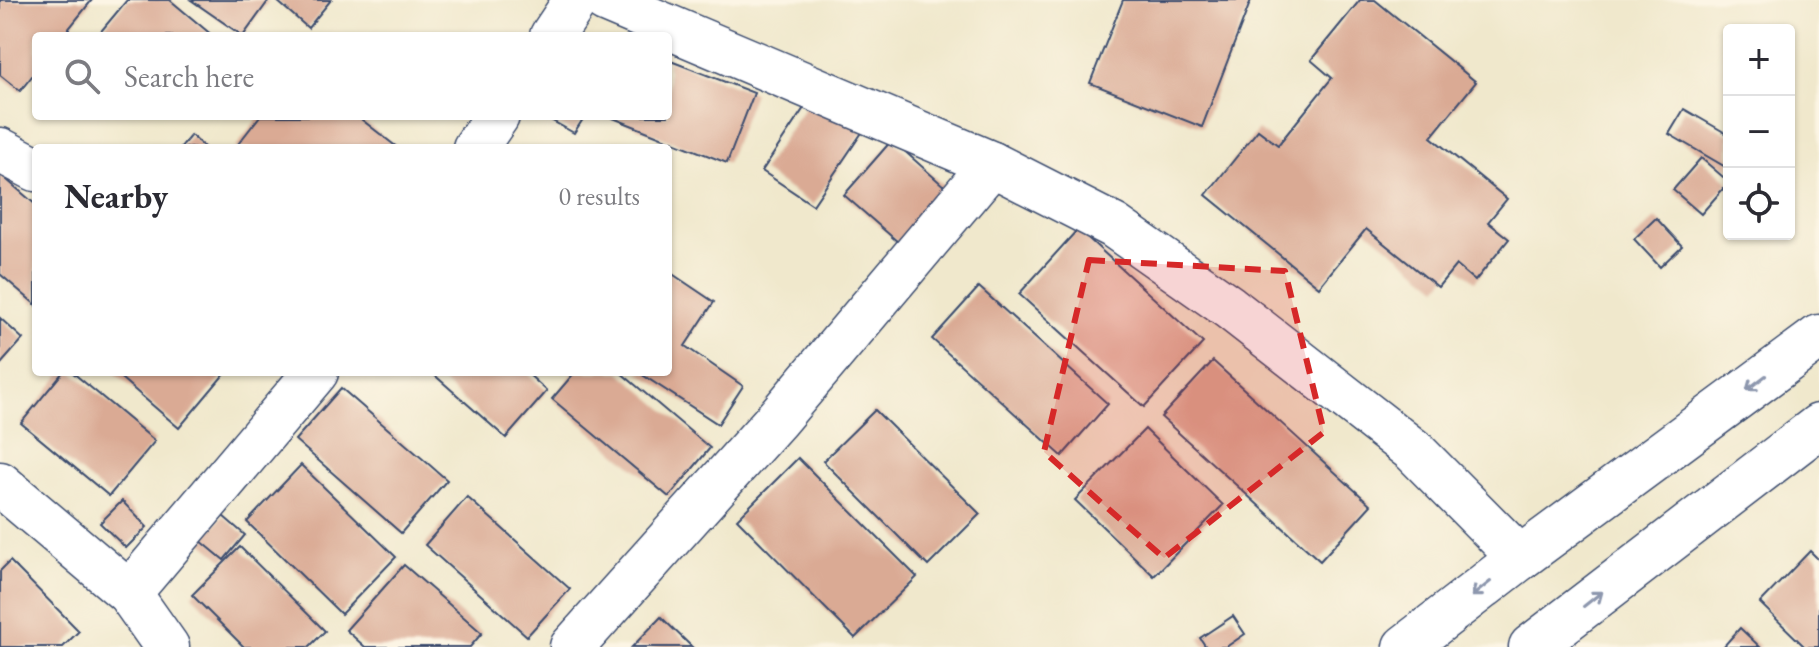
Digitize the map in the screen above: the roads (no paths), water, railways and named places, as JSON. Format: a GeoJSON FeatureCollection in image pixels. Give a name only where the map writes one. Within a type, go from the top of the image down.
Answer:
{"type":"FeatureCollection","features":[{"type":"Feature","properties":{"kind":"street"},"geometry":{"type":"LineString","coordinates":[[555,32],[576,0]]}},
{"type":"Feature","properties":{"kind":"street"},"geometry":{"type":"LineString","coordinates":[[605,0],[992,164],[1114,226],[1229,307],[1414,451],[1520,558]]}},
{"type":"Feature","properties":{"kind":"street"},"geometry":{"type":"LineString","coordinates":[[478,144],[494,120]]}},
{"type":"Feature","properties":{"kind":"street"},"geometry":{"type":"LineString","coordinates":[[0,150],[32,167]]}},
{"type":"Feature","properties":{"kind":"street"},"geometry":{"type":"LineString","coordinates":[[572,647],[776,420],[992,164]]}},
{"type":"Feature","properties":{"kind":"street"},"geometry":{"type":"LineString","coordinates":[[1405,647],[1819,337]]}},
{"type":"Feature","properties":{"kind":"street"},"geometry":{"type":"LineString","coordinates":[[129,593],[313,376]]}},
{"type":"Feature","properties":{"kind":"street"},"geometry":{"type":"LineString","coordinates":[[1531,647],[1819,426]]}},
{"type":"Feature","properties":{"kind":"street"},"geometry":{"type":"LineString","coordinates":[[0,484],[129,593],[167,647]]}}]}
